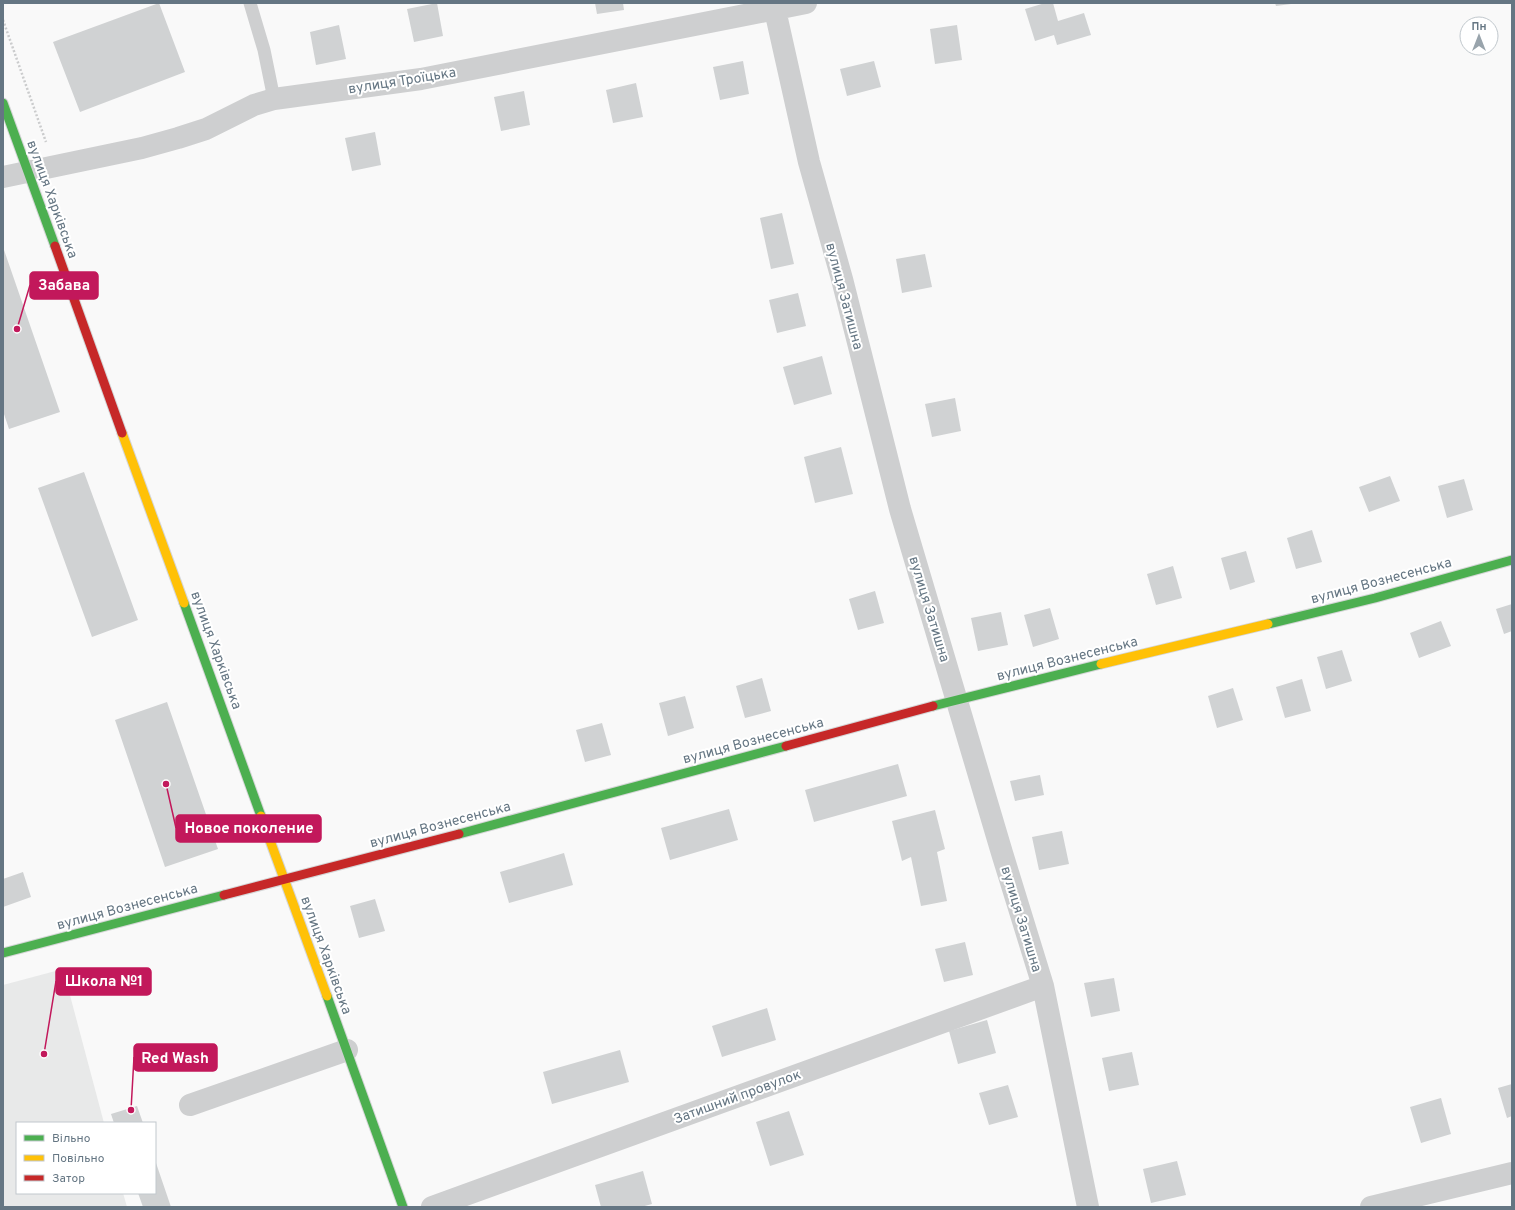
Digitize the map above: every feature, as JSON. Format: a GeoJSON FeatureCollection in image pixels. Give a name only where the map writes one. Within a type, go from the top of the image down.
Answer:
{"type":"FeatureCollection","features":[{"type":"Feature","properties":{"kind":"street","name":"вулиця Троїцька"},"geometry":{"type":"LineString","coordinates":[[3,177],[54,165],[142,148],[178,138],[206,129],[254,105],[274,99],[421,79],[806,3]]}},
{"type":"Feature","properties":{"kind":"street","name":"вулиця Затишна"},"geometry":{"type":"LineString","coordinates":[[775,10],[809,162],[842,279],[900,509],[1043,986],[1088,1207]]}},
{"type":"Feature","properties":{"kind":"street","name":"вулиця Харківська"},"geometry":{"type":"LineString","coordinates":[[3,103],[403,1207]]}},
{"type":"Feature","properties":{"kind":"street","name":"вулиця Вознесенська"},"geometry":{"type":"LineString","coordinates":[[3,953],[644,785],[957,699],[1375,598],[1512,560]]}},
{"type":"Feature","properties":{"kind":"street","name":"Затишний провулок"},"geometry":{"type":"LineString","coordinates":[[432,1207],[1043,986]]}},
{"type":"Feature","properties":{"kind":"street"},"geometry":{"type":"LineString","coordinates":[[190,1105],[347,1050]]}},
{"type":"Feature","properties":{"kind":"street"},"geometry":{"type":"LineString","coordinates":[[1371,1207],[1512,1173]]}},
{"type":"Feature","properties":{"kind":"lane"},"geometry":{"type":"LineString","coordinates":[[250,3],[264,50],[274,99]]}},
{"type":"Feature","properties":{"kind":"path"},"geometry":{"type":"LineString","coordinates":[[3,20],[54,165]]}},
{"type":"Feature","properties":{"kind":"shaded area"},"geometry":{"type":"Polygon","coordinates":[[[63,969],[104,1122],[16,1122],[16,1194],[123,1194],[127,1207],[3,1207],[3,985],[63,969]]]}},
{"type":"Feature","properties":{"kind":"building"},"geometry":{"type":"Polygon","coordinates":[[[159,3],[185,72],[80,112],[53,42],[159,3]]]}},
{"type":"Feature","properties":{"kind":"building"},"geometry":{"type":"Polygon","coordinates":[[[437,3],[443,36],[414,42],[407,9],[437,3]]]}},
{"type":"Feature","properties":{"kind":"building"},"geometry":{"type":"Polygon","coordinates":[[[595,3],[623,3],[624,10],[597,14],[595,3]]]}},
{"type":"Feature","properties":{"kind":"building"},"geometry":{"type":"Polygon","coordinates":[[[1045,3],[1053,3],[1058,21],[1084,13],[1091,35],[1057,45],[1054,35],[1035,41],[1025,9],[1045,3]]]}},
{"type":"Feature","properties":{"kind":"building"},"geometry":{"type":"Polygon","coordinates":[[[1275,3],[1291,3],[1291,4],[1276,6],[1275,3]]]}},
{"type":"Feature","properties":{"kind":"building"},"geometry":{"type":"Polygon","coordinates":[[[339,25],[346,59],[316,65],[310,32],[339,25]]]}},
{"type":"Feature","properties":{"kind":"building"},"geometry":{"type":"Polygon","coordinates":[[[957,25],[962,60],[935,64],[930,29],[957,25]]]}},
{"type":"Feature","properties":{"kind":"building"},"geometry":{"type":"Polygon","coordinates":[[[743,61],[749,94],[720,100],[713,67],[743,61]]]}},
{"type":"Feature","properties":{"kind":"building"},"geometry":{"type":"Polygon","coordinates":[[[874,61],[881,87],[847,96],[840,69],[874,61]]]}},
{"type":"Feature","properties":{"kind":"building"},"geometry":{"type":"Polygon","coordinates":[[[636,83],[643,117],[613,123],[606,90],[636,83]]]}},
{"type":"Feature","properties":{"kind":"building"},"geometry":{"type":"Polygon","coordinates":[[[524,91],[530,125],[501,131],[494,97],[524,91]]]}},
{"type":"Feature","properties":{"kind":"building"},"geometry":{"type":"Polygon","coordinates":[[[375,132],[381,165],[352,171],[345,138],[375,132]]]}},
{"type":"Feature","properties":{"kind":"building"},"geometry":{"type":"Polygon","coordinates":[[[782,213],[794,264],[771,269],[760,218],[782,213]]]}},
{"type":"Feature","properties":{"kind":"building"},"geometry":{"type":"Polygon","coordinates":[[[3,247],[60,412],[9,429],[3,411],[3,247]]]}},
{"type":"Feature","properties":{"kind":"building"},"geometry":{"type":"Polygon","coordinates":[[[925,254],[932,287],[902,293],[896,259],[925,254]]]}},
{"type":"Feature","properties":{"kind":"building"},"geometry":{"type":"Polygon","coordinates":[[[798,293],[806,326],[777,333],[769,300],[798,293]]]}},
{"type":"Feature","properties":{"kind":"building"},"geometry":{"type":"Polygon","coordinates":[[[822,356],[832,394],[794,405],[783,367],[822,356]]]}},
{"type":"Feature","properties":{"kind":"building"},"geometry":{"type":"Polygon","coordinates":[[[955,398],[961,431],[932,437],[925,404],[955,398]]]}},
{"type":"Feature","properties":{"kind":"building"},"geometry":{"type":"Polygon","coordinates":[[[841,447],[853,494],[815,503],[804,457],[841,447]]]}},
{"type":"Feature","properties":{"kind":"building"},"geometry":{"type":"Polygon","coordinates":[[[84,472],[138,620],[92,637],[38,488],[84,472]]]}},
{"type":"Feature","properties":{"kind":"building"},"geometry":{"type":"Polygon","coordinates":[[[1390,476],[1400,501],[1369,512],[1359,487],[1390,476]]]}},
{"type":"Feature","properties":{"kind":"building"},"geometry":{"type":"Polygon","coordinates":[[[1464,479],[1473,510],[1447,518],[1438,486],[1464,479]]]}},
{"type":"Feature","properties":{"kind":"building"},"geometry":{"type":"Polygon","coordinates":[[[1312,530],[1322,562],[1296,569],[1287,538],[1312,530]]]}},
{"type":"Feature","properties":{"kind":"building"},"geometry":{"type":"Polygon","coordinates":[[[1246,551],[1255,582],[1230,590],[1221,558],[1246,551]]]}},
{"type":"Feature","properties":{"kind":"building"},"geometry":{"type":"Polygon","coordinates":[[[1173,566],[1182,598],[1156,605],[1147,574],[1173,566]]]}},
{"type":"Feature","properties":{"kind":"building"},"geometry":{"type":"Polygon","coordinates":[[[875,591],[884,623],[858,630],[849,599],[875,591]]]}},
{"type":"Feature","properties":{"kind":"building"},"geometry":{"type":"Polygon","coordinates":[[[1512,604],[1512,631],[1504,634],[1496,609],[1512,604]]]}},
{"type":"Feature","properties":{"kind":"building"},"geometry":{"type":"Polygon","coordinates":[[[1050,608],[1059,639],[1033,647],[1024,615],[1050,608]]]}},
{"type":"Feature","properties":{"kind":"building"},"geometry":{"type":"Polygon","coordinates":[[[1001,612],[1008,645],[978,651],[971,618],[1001,612]]]}},
{"type":"Feature","properties":{"kind":"building"},"geometry":{"type":"Polygon","coordinates":[[[1441,621],[1451,646],[1419,658],[1410,633],[1441,621]]]}},
{"type":"Feature","properties":{"kind":"building"},"geometry":{"type":"Polygon","coordinates":[[[1342,650],[1352,681],[1326,689],[1317,657],[1342,650]]]}},
{"type":"Feature","properties":{"kind":"building"},"geometry":{"type":"Polygon","coordinates":[[[762,678],[771,711],[745,718],[736,686],[762,678]]]}},
{"type":"Feature","properties":{"kind":"building"},"geometry":{"type":"Polygon","coordinates":[[[1302,679],[1311,711],[1285,718],[1276,687],[1302,679]]]}},
{"type":"Feature","properties":{"kind":"building"},"geometry":{"type":"Polygon","coordinates":[[[1233,688],[1243,720],[1217,728],[1208,696],[1233,688]]]}},
{"type":"Feature","properties":{"kind":"building"},"geometry":{"type":"Polygon","coordinates":[[[685,696],[694,728],[668,736],[659,703],[685,696]]]}},
{"type":"Feature","properties":{"kind":"building"},"geometry":{"type":"Polygon","coordinates":[[[167,702],[218,849],[165,867],[115,720],[167,702]]]}},
{"type":"Feature","properties":{"kind":"building"},"geometry":{"type":"Polygon","coordinates":[[[602,723],[611,755],[585,762],[576,730],[602,723]]]}},
{"type":"Feature","properties":{"kind":"building"},"geometry":{"type":"Polygon","coordinates":[[[898,764],[907,796],[814,822],[805,790],[898,764]]]}},
{"type":"Feature","properties":{"kind":"building"},"geometry":{"type":"Polygon","coordinates":[[[1040,775],[1044,795],[1015,801],[1010,781],[1040,775]]]}},
{"type":"Feature","properties":{"kind":"building"},"geometry":{"type":"Polygon","coordinates":[[[729,809],[738,840],[670,860],[661,828],[729,809]]]}},
{"type":"Feature","properties":{"kind":"building"},"geometry":{"type":"Polygon","coordinates":[[[935,810],[945,849],[937,852],[947,901],[921,906],[911,857],[902,861],[892,821],[935,810]]]}},
{"type":"Feature","properties":{"kind":"building"},"geometry":{"type":"Polygon","coordinates":[[[1062,831],[1069,864],[1039,870],[1032,837],[1062,831]]]}},
{"type":"Feature","properties":{"kind":"building"},"geometry":{"type":"Polygon","coordinates":[[[564,853],[573,885],[509,903],[500,872],[564,853]]]}},
{"type":"Feature","properties":{"kind":"building"},"geometry":{"type":"Polygon","coordinates":[[[23,872],[31,897],[3,907],[3,879],[23,872]]]}},
{"type":"Feature","properties":{"kind":"building"},"geometry":{"type":"Polygon","coordinates":[[[375,899],[385,931],[359,938],[350,906],[375,899]]]}},
{"type":"Feature","properties":{"kind":"building"},"geometry":{"type":"Polygon","coordinates":[[[965,942],[973,975],[944,982],[935,949],[965,942]]]}},
{"type":"Feature","properties":{"kind":"building"},"geometry":{"type":"Polygon","coordinates":[[[1114,978],[1120,1011],[1091,1017],[1084,983],[1114,978]]]}},
{"type":"Feature","properties":{"kind":"building"},"geometry":{"type":"Polygon","coordinates":[[[767,1008],[776,1040],[722,1057],[712,1026],[767,1008]]]}},
{"type":"Feature","properties":{"kind":"building"},"geometry":{"type":"Polygon","coordinates":[[[987,1020],[996,1053],[958,1064],[949,1031],[987,1020]]]}},
{"type":"Feature","properties":{"kind":"building"},"geometry":{"type":"Polygon","coordinates":[[[620,1050],[629,1082],[552,1104],[543,1072],[620,1050]]]}},
{"type":"Feature","properties":{"kind":"building"},"geometry":{"type":"Polygon","coordinates":[[[1132,1052],[1139,1085],[1109,1091],[1102,1058],[1132,1052]]]}},
{"type":"Feature","properties":{"kind":"building"},"geometry":{"type":"Polygon","coordinates":[[[1512,1084],[1512,1116],[1507,1118],[1498,1088],[1512,1084]]]}},
{"type":"Feature","properties":{"kind":"building"},"geometry":{"type":"Polygon","coordinates":[[[1008,1085],[1018,1117],[989,1125],[979,1093],[1008,1085]]]}},
{"type":"Feature","properties":{"kind":"building"},"geometry":{"type":"Polygon","coordinates":[[[1441,1098],[1451,1134],[1421,1143],[1410,1107],[1441,1098]]]}},
{"type":"Feature","properties":{"kind":"building"},"geometry":{"type":"Polygon","coordinates":[[[137,1106],[143,1122],[114,1122],[111,1114],[137,1106]]]}},
{"type":"Feature","properties":{"kind":"building"},"geometry":{"type":"Polygon","coordinates":[[[789,1111],[804,1155],[770,1166],[756,1122],[789,1111]]]}},
{"type":"Feature","properties":{"kind":"building"},"geometry":{"type":"Polygon","coordinates":[[[1177,1161],[1186,1195],[1151,1203],[1143,1169],[1177,1161]]]}},
{"type":"Feature","properties":{"kind":"building"},"geometry":{"type":"Polygon","coordinates":[[[156,1163],[171,1207],[143,1207],[138,1194],[156,1194],[156,1163]]]}},
{"type":"Feature","properties":{"kind":"building"},"geometry":{"type":"Polygon","coordinates":[[[643,1171],[652,1204],[641,1207],[601,1207],[595,1185],[643,1171]]]}},
{"type":"Feature","properties":{"kind":"traffic: fast"},"geometry":{"type":"LineString","coordinates":[[3,103],[55,246]]}},
{"type":"Feature","properties":{"kind":"traffic: fast"},"geometry":{"type":"LineString","coordinates":[[1268,624],[1375,598],[1512,560]]}},
{"type":"Feature","properties":{"kind":"traffic: fast"},"geometry":{"type":"LineString","coordinates":[[184,603],[261,816]]}},
{"type":"Feature","properties":{"kind":"traffic: fast"},"geometry":{"type":"LineString","coordinates":[[933,706],[1101,664]]}},
{"type":"Feature","properties":{"kind":"traffic: fast"},"geometry":{"type":"LineString","coordinates":[[459,834],[786,746]]}},
{"type":"Feature","properties":{"kind":"traffic: fast"},"geometry":{"type":"LineString","coordinates":[[3,953],[224,895]]}},
{"type":"Feature","properties":{"kind":"traffic: fast"},"geometry":{"type":"LineString","coordinates":[[327,996],[403,1207]]}},
{"type":"Feature","properties":{"kind":"traffic: slow"},"geometry":{"type":"LineString","coordinates":[[122,433],[184,603]]}},
{"type":"Feature","properties":{"kind":"traffic: slow"},"geometry":{"type":"LineString","coordinates":[[1101,664],[1268,624]]}},
{"type":"Feature","properties":{"kind":"traffic: slow"},"geometry":{"type":"LineString","coordinates":[[261,816],[327,996]]}},
{"type":"Feature","properties":{"kind":"traffic: jam"},"geometry":{"type":"LineString","coordinates":[[55,246],[122,433]]}},
{"type":"Feature","properties":{"kind":"traffic: jam"},"geometry":{"type":"LineString","coordinates":[[786,746],[933,706]]}},
{"type":"Feature","properties":{"kind":"traffic: jam"},"geometry":{"type":"LineString","coordinates":[[224,895],[459,834]]}},
{"type":"Feature","properties":{"kind":"place","name":"Забава"},"geometry":{"type":"Point","coordinates":[17,329]}},
{"type":"Feature","properties":{"kind":"place","name":"Новое поколение"},"geometry":{"type":"Point","coordinates":[166,784]}},
{"type":"Feature","properties":{"kind":"place","name":"Школа №1"},"geometry":{"type":"Point","coordinates":[44,1054]}},
{"type":"Feature","properties":{"kind":"place","name":"Red Wash"},"geometry":{"type":"Point","coordinates":[131,1110]}}]}
